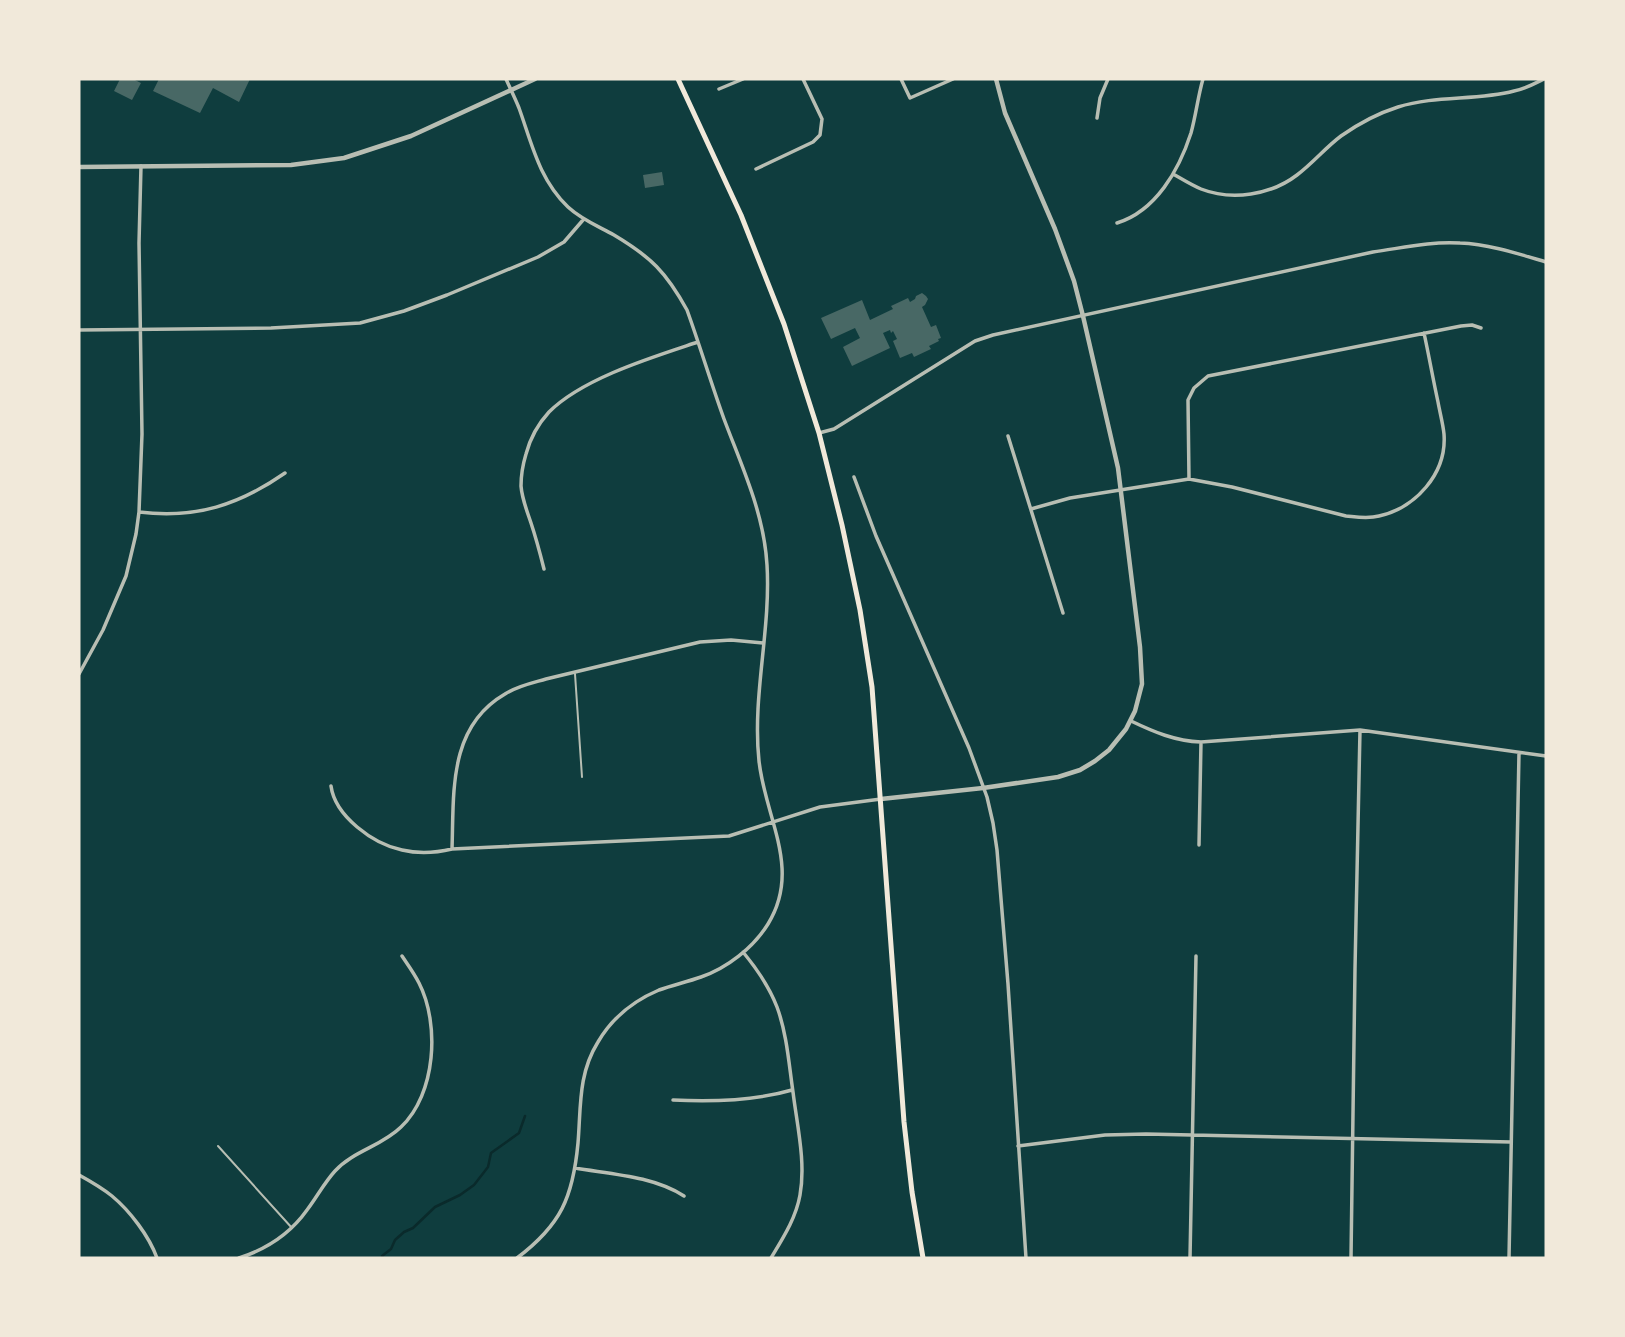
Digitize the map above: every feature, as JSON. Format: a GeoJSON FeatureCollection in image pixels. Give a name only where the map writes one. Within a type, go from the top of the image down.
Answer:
{"type":"FeatureCollection","features":[{"type":"Feature","properties":{"kind":"main road"},"geometry":{"type":"LineString","coordinates":[[678,79],[755,249],[785,324],[819,433],[842,524],[872,687],[904,1122],[923,1258]]}},
{"type":"Feature","properties":{"kind":"street"},"geometry":{"type":"LineString","coordinates":[[506,79],[546,180],[558,197],[583,220],[637,249],[663,271],[672,284],[687,310],[758,509],[767,562],[768,588],[757,724],[758,753],[762,780],[782,855],[783,874],[782,891],[769,923],[760,937],[743,952],[713,972],[647,996],[610,1025],[590,1057],[584,1074],[575,1168],[563,1208],[543,1237],[517,1258]]}},
{"type":"Feature","properties":{"kind":"street"},"geometry":{"type":"LineString","coordinates":[[79,167],[291,164],[344,158],[411,136],[535,79]]}},
{"type":"Feature","properties":{"kind":"street"},"geometry":{"type":"LineString","coordinates":[[719,89],[743,79]]}},
{"type":"Feature","properties":{"kind":"street"},"geometry":{"type":"LineString","coordinates":[[756,169],[813,142],[820,135],[822,119],[803,79]]}},
{"type":"Feature","properties":{"kind":"street"},"geometry":{"type":"LineString","coordinates":[[901,79],[910,98],[953,79]]}},
{"type":"Feature","properties":{"kind":"street"},"geometry":{"type":"LineString","coordinates":[[331,786],[335,800],[348,818],[380,842],[394,849],[433,853],[452,849],[740,834],[820,807],[1058,777],[1080,770],[1115,744],[1131,721],[1139,697],[1142,669],[1118,468],[1074,281],[1055,229],[1005,113],[996,79]]}},
{"type":"Feature","properties":{"kind":"street"},"geometry":{"type":"LineString","coordinates":[[1097,118],[1102,90],[1108,79]]}},
{"type":"Feature","properties":{"kind":"street"},"geometry":{"type":"LineString","coordinates":[[1117,223],[1130,219],[1149,205],[1173,174],[1191,132],[1203,79]]}},
{"type":"Feature","properties":{"kind":"street"},"geometry":{"type":"LineString","coordinates":[[1173,174],[1212,193],[1242,195],[1261,192],[1280,186],[1297,175],[1342,135],[1397,107],[1430,100],[1503,94],[1527,88],[1544,79]]}},
{"type":"Feature","properties":{"kind":"street"},"geometry":{"type":"LineString","coordinates":[[79,674],[103,630],[126,576],[139,512],[142,445],[139,233],[141,166]]}},
{"type":"Feature","properties":{"kind":"street"},"geometry":{"type":"LineString","coordinates":[[79,330],[271,328],[360,323],[447,295],[537,257],[564,242],[583,220]]}},
{"type":"Feature","properties":{"kind":"street"},"geometry":{"type":"LineString","coordinates":[[819,433],[834,429],[975,341],[993,335],[1373,253],[1437,243],[1475,244],[1546,262]]}},
{"type":"Feature","properties":{"kind":"street"},"geometry":{"type":"LineString","coordinates":[[1189,479],[1188,400],[1194,388],[1209,376],[1461,326],[1481,328]]}},
{"type":"Feature","properties":{"kind":"street"},"geometry":{"type":"LineString","coordinates":[[1031,509],[1070,498],[1189,479],[1346,516],[1377,517],[1394,511],[1421,495],[1442,458],[1444,436],[1424,333]]}},
{"type":"Feature","properties":{"kind":"street"},"geometry":{"type":"LineString","coordinates":[[544,569],[521,486],[527,449],[540,423],[560,403],[601,378],[648,358],[698,342]]}},
{"type":"Feature","properties":{"kind":"street"},"geometry":{"type":"LineString","coordinates":[[1008,436],[1063,613]]}},
{"type":"Feature","properties":{"kind":"street"},"geometry":{"type":"LineString","coordinates":[[139,512],[174,514],[212,509],[242,498],[285,473]]}},
{"type":"Feature","properties":{"kind":"street"},"geometry":{"type":"LineString","coordinates":[[854,477],[872,526],[969,748],[993,822],[1026,1258]]}},
{"type":"Feature","properties":{"kind":"street"},"geometry":{"type":"LineString","coordinates":[[452,849],[454,788],[460,750],[470,728],[487,707],[505,694],[523,685],[700,642],[731,640],[763,643]]}},
{"type":"Feature","properties":{"kind":"street"},"geometry":{"type":"LineString","coordinates":[[1131,721],[1165,736],[1201,743],[1360,730],[1546,756]]}},
{"type":"Feature","properties":{"kind":"street"},"geometry":{"type":"LineString","coordinates":[[1351,1258],[1360,730]]}},
{"type":"Feature","properties":{"kind":"street"},"geometry":{"type":"LineString","coordinates":[[1199,845],[1201,743]]}},
{"type":"Feature","properties":{"kind":"street"},"geometry":{"type":"LineString","coordinates":[[1509,1258],[1519,753]]}},
{"type":"Feature","properties":{"kind":"street"},"geometry":{"type":"LineString","coordinates":[[743,952],[759,972],[778,1009],[800,1146],[801,1189],[794,1216],[771,1258]]}},
{"type":"Feature","properties":{"kind":"street"},"geometry":{"type":"LineString","coordinates":[[239,1258],[271,1245],[292,1228],[337,1168],[402,1127],[423,1095],[429,1079],[431,1059],[430,1022],[420,984],[401,956]]}},
{"type":"Feature","properties":{"kind":"street"},"geometry":{"type":"LineString","coordinates":[[1190,1258],[1196,956]]}},
{"type":"Feature","properties":{"kind":"street"},"geometry":{"type":"LineString","coordinates":[[673,1100],[746,1099],[792,1090]]}},
{"type":"Feature","properties":{"kind":"street"},"geometry":{"type":"LineString","coordinates":[[1018,1146],[1105,1135],[1511,1142]]}},
{"type":"Feature","properties":{"kind":"street"},"geometry":{"type":"LineString","coordinates":[[575,1168],[656,1184],[684,1196]]}},
{"type":"Feature","properties":{"kind":"street"},"geometry":{"type":"LineString","coordinates":[[79,1175],[111,1195],[142,1232],[158,1258]]}},
{"type":"Feature","properties":{"kind":"lane"},"geometry":{"type":"LineString","coordinates":[[575,673],[582,777]]}},
{"type":"Feature","properties":{"kind":"lane"},"geometry":{"type":"LineString","coordinates":[[218,1146],[292,1228]]}},
{"type":"Feature","properties":{"kind":"building"},"geometry":{"type":"Polygon","coordinates":[[[120,79],[136,79],[141,83],[132,100],[114,91],[120,79]]]}},
{"type":"Feature","properties":{"kind":"building"},"geometry":{"type":"Polygon","coordinates":[[[159,79],[250,79],[239,102],[213,88],[200,113],[153,91],[159,79]]]}},
{"type":"Feature","properties":{"kind":"building"},"geometry":{"type":"Polygon","coordinates":[[[662,172],[664,185],[645,188],[643,175],[662,172]]]}},
{"type":"Feature","properties":{"kind":"building"},"geometry":{"type":"Polygon","coordinates":[[[922,293],[928,299],[922,307],[931,327],[936,325],[941,338],[929,346],[931,349],[914,357],[912,353],[900,358],[893,341],[897,339],[890,330],[883,333],[890,348],[852,366],[843,347],[860,338],[855,328],[831,339],[821,318],[862,300],[870,320],[893,309],[891,306],[908,298],[910,302],[922,293]]]}},
{"type":"Feature","properties":{"kind":"waterway"},"geometry":{"type":"LineString","coordinates":[[383,1258],[395,1240],[413,1228],[435,1207],[474,1185],[488,1167],[491,1153],[519,1133],[525,1116]]}}]}
